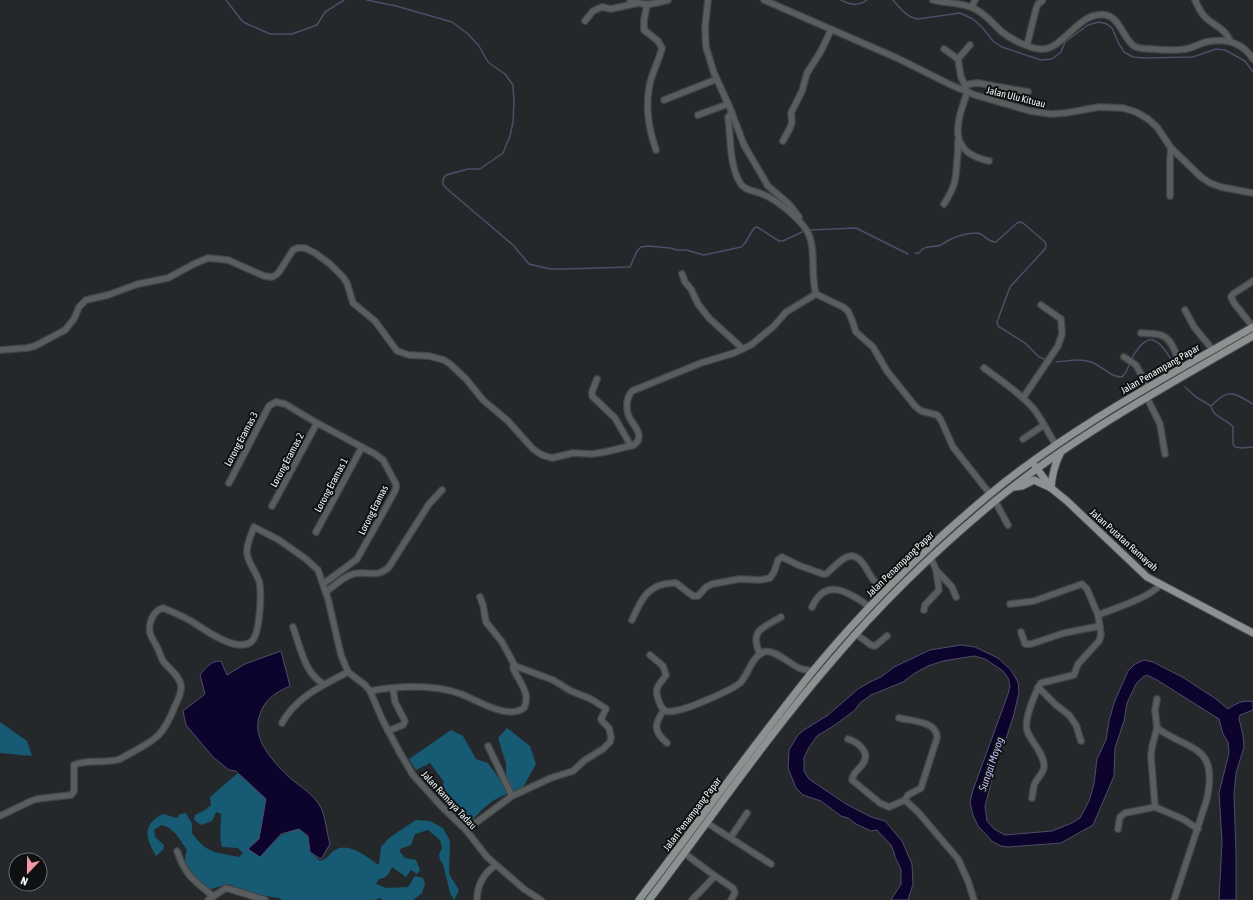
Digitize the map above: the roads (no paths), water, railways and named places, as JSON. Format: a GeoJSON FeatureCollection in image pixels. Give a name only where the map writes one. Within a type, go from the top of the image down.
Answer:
{"type":"FeatureCollection","features":[{"type":"Feature","properties":{"kind":"main road","name":"Jalan Penampang Papar"},"geometry":{"type":"LineString","coordinates":[[639,900],[813,671],[886,590],[928,550],[990,494],[1056,445],[1114,407],[1253,327]]}},
{"type":"Feature","properties":{"kind":"main road","name":"Jalan Penampang Papar"},"geometry":{"type":"LineString","coordinates":[[649,900],[784,720],[833,659],[906,580],[995,501],[1037,469],[1147,398],[1253,336]]}},
{"type":"Feature","properties":{"kind":"main road"},"geometry":{"type":"LineString","coordinates":[[1155,384],[1165,383],[1167,386]]}},
{"type":"Feature","properties":{"kind":"main road"},"geometry":{"type":"LineString","coordinates":[[1051,488],[1055,464],[1062,452]]}},
{"type":"Feature","properties":{"kind":"main road"},"geometry":{"type":"LineString","coordinates":[[1036,459],[1035,464],[1037,469],[1051,488]]}},
{"type":"Feature","properties":{"kind":"main road"},"geometry":{"type":"LineString","coordinates":[[1013,487],[1022,486],[1034,480],[1051,488]]}},
{"type":"Feature","properties":{"kind":"main road","name":"Jalan Putatan Ramayah"},"geometry":{"type":"LineString","coordinates":[[1051,488],[1147,577],[1160,585],[1216,612],[1253,633]]}},
{"type":"Feature","properties":{"kind":"street"},"geometry":{"type":"LineString","coordinates":[[630,0],[648,5],[668,0]]}},
{"type":"Feature","properties":{"kind":"street"},"geometry":{"type":"LineString","coordinates":[[708,0],[705,17],[705,41],[717,79],[732,112],[744,145],[765,182],[774,192],[789,204],[801,219],[809,237],[816,294]]}},
{"type":"Feature","properties":{"kind":"street","name":"Jalan Ulu Kituau"},"geometry":{"type":"LineString","coordinates":[[764,0],[966,90],[1030,111],[1051,114],[1099,107],[1124,108],[1136,112],[1148,119],[1157,127],[1171,148],[1201,176],[1221,187],[1253,193]]}},
{"type":"Feature","properties":{"kind":"street"},"geometry":{"type":"LineString","coordinates":[[933,0],[972,7],[987,17],[1003,32],[1027,45],[1042,50],[1051,47],[1086,19],[1097,15],[1110,17],[1116,21],[1134,46],[1140,48],[1165,50],[1186,49],[1206,42],[1230,41],[1247,50],[1253,59]]}},
{"type":"Feature","properties":{"kind":"street"},"geometry":{"type":"LineString","coordinates":[[972,7],[975,0]]}},
{"type":"Feature","properties":{"kind":"street"},"geometry":{"type":"LineString","coordinates":[[1195,0],[1200,11],[1205,17],[1225,32],[1230,41]]}},
{"type":"Feature","properties":{"kind":"street"},"geometry":{"type":"LineString","coordinates":[[1027,45],[1036,9],[1038,4],[1042,1]]}},
{"type":"Feature","properties":{"kind":"street"},"geometry":{"type":"LineString","coordinates":[[585,21],[593,11],[602,7],[612,9],[638,3]]}},
{"type":"Feature","properties":{"kind":"street"},"geometry":{"type":"LineString","coordinates":[[648,5],[644,20],[644,30],[658,41],[662,48],[650,85],[649,100],[651,137],[656,150]]}},
{"type":"Feature","properties":{"kind":"street"},"geometry":{"type":"LineString","coordinates":[[783,141],[790,128],[792,122],[791,113],[802,91],[807,73],[818,58],[831,30]]}},
{"type":"Feature","properties":{"kind":"street"},"geometry":{"type":"LineString","coordinates":[[958,59],[970,45]]}},
{"type":"Feature","properties":{"kind":"street"},"geometry":{"type":"LineString","coordinates":[[944,49],[958,59],[961,77],[966,90]]}},
{"type":"Feature","properties":{"kind":"street"},"geometry":{"type":"LineString","coordinates":[[664,100],[717,79]]}},
{"type":"Feature","properties":{"kind":"street"},"geometry":{"type":"LineString","coordinates":[[944,204],[955,183],[959,150],[957,133],[966,90],[969,84],[978,84],[1028,92]]}},
{"type":"Feature","properties":{"kind":"street"},"geometry":{"type":"LineString","coordinates":[[698,115],[728,104]]}},
{"type":"Feature","properties":{"kind":"street"},"geometry":{"type":"LineString","coordinates":[[732,112],[728,118],[730,144],[736,174],[743,187],[762,194],[790,212],[803,225]]}},
{"type":"Feature","properties":{"kind":"street"},"geometry":{"type":"LineString","coordinates":[[957,133],[960,144],[964,150],[977,158],[989,161]]}},
{"type":"Feature","properties":{"kind":"street"},"geometry":{"type":"LineString","coordinates":[[1170,196],[1171,148]]}},
{"type":"Feature","properties":{"kind":"street"},"geometry":{"type":"LineString","coordinates":[[762,194],[774,192]]}},
{"type":"Feature","properties":{"kind":"street"},"geometry":{"type":"LineString","coordinates":[[0,350],[35,346],[65,330],[74,319],[79,307],[86,300],[108,295],[138,284],[168,278],[208,258],[228,260],[264,276],[272,277],[279,272],[293,250],[305,248],[330,264],[343,277],[347,283],[353,303],[375,321],[397,351],[408,355],[429,356],[444,360],[450,364],[466,379],[483,400],[508,421],[533,449],[549,458],[573,452],[600,453],[636,444],[639,435],[627,415],[627,399],[632,390],[751,345],[786,312],[816,294]]}},
{"type":"Feature","properties":{"kind":"street"},"geometry":{"type":"LineString","coordinates":[[682,274],[698,304],[710,318],[743,349]]}},
{"type":"Feature","properties":{"kind":"street"},"geometry":{"type":"LineString","coordinates":[[1253,281],[1233,294],[1231,297],[1253,327]]}},
{"type":"Feature","properties":{"kind":"street"},"geometry":{"type":"LineString","coordinates":[[816,294],[842,306],[848,311],[856,332],[873,347],[898,386],[921,411],[937,415],[941,420],[953,447],[990,494]]}},
{"type":"Feature","properties":{"kind":"street"},"geometry":{"type":"LineString","coordinates":[[1023,398],[1058,346],[1062,334],[1061,320],[1041,305]]}},
{"type":"Feature","properties":{"kind":"street"},"geometry":{"type":"LineString","coordinates":[[1185,310],[1194,327],[1213,350]]}},
{"type":"Feature","properties":{"kind":"street"},"geometry":{"type":"LineString","coordinates":[[1141,333],[1165,337],[1172,345],[1182,369]]}},
{"type":"Feature","properties":{"kind":"street"},"geometry":{"type":"LineString","coordinates":[[1124,357],[1136,365],[1148,388]]}},
{"type":"Feature","properties":{"kind":"street"},"geometry":{"type":"LineString","coordinates":[[984,368],[1023,398],[1039,415],[1056,445]]}},
{"type":"Feature","properties":{"kind":"street"},"geometry":{"type":"LineString","coordinates":[[597,379],[592,396],[615,418],[630,446]]}},
{"type":"Feature","properties":{"kind":"street"},"geometry":{"type":"LineString","coordinates":[[1147,398],[1160,424],[1165,454]]}},
{"type":"Feature","properties":{"kind":"street","name":"Lorong Eramas"},"geometry":{"type":"LineString","coordinates":[[271,404],[276,402],[282,403],[380,456],[393,477],[396,488],[357,559],[323,584]]}},
{"type":"Feature","properties":{"kind":"street","name":"Lorong Eramas 3"},"geometry":{"type":"LineString","coordinates":[[229,483],[271,404]]}},
{"type":"Feature","properties":{"kind":"street","name":"Lorong Eramas 2"},"geometry":{"type":"LineString","coordinates":[[272,506],[317,423]]}},
{"type":"Feature","properties":{"kind":"street"},"geometry":{"type":"LineString","coordinates":[[1023,439],[1044,425]]}},
{"type":"Feature","properties":{"kind":"street","name":"Lorong Eramas 1"},"geometry":{"type":"LineString","coordinates":[[316,532],[362,447]]}},
{"type":"Feature","properties":{"kind":"street"},"geometry":{"type":"LineString","coordinates":[[326,592],[351,575],[360,573],[380,574],[389,567],[429,504],[442,490]]}},
{"type":"Feature","properties":{"kind":"street"},"geometry":{"type":"LineString","coordinates":[[995,501],[1008,525]]}},
{"type":"Feature","properties":{"kind":"street"},"geometry":{"type":"LineString","coordinates":[[0,816],[37,799],[71,795],[74,791],[74,765],[114,761],[120,759],[145,746],[161,734],[172,715],[180,694],[181,686],[177,676],[163,660],[151,635],[151,621],[158,610],[163,608],[177,613],[204,630],[234,644],[244,645],[252,641],[255,636],[258,623],[260,583],[249,562],[246,550],[254,527],[279,540],[306,559],[318,570],[326,592],[340,650],[348,672],[365,684],[370,691],[393,688],[442,690],[461,694],[501,710],[514,713],[524,708],[527,698],[514,670],[513,667],[515,666],[502,642],[486,622],[484,605],[480,597]]}},
{"type":"Feature","properties":{"kind":"street"},"geometry":{"type":"LineString","coordinates":[[632,620],[643,598],[651,589],[660,585],[676,583],[693,596],[698,596],[706,587],[712,584],[740,579],[760,580],[770,578],[774,572],[778,560],[782,557],[798,565],[826,574],[845,558],[854,557],[863,563],[872,579],[886,590]]}},
{"type":"Feature","properties":{"kind":"street"},"geometry":{"type":"LineString","coordinates":[[924,610],[925,605],[939,590],[936,570],[931,558]]}},
{"type":"Feature","properties":{"kind":"street"},"geometry":{"type":"LineString","coordinates":[[936,570],[952,587],[956,597]]}},
{"type":"Feature","properties":{"kind":"street"},"geometry":{"type":"LineString","coordinates":[[1010,604],[1034,601],[1082,584],[1087,589],[1098,615],[1100,626],[1101,635],[1099,642],[1078,664],[1074,675],[1041,683],[1038,687],[1026,725],[1028,733],[1044,765],[1044,769],[1035,783],[1032,798]]}},
{"type":"Feature","properties":{"kind":"street"},"geometry":{"type":"LineString","coordinates":[[1098,615],[1125,605],[1155,590],[1160,585]]}},
{"type":"Feature","properties":{"kind":"street"},"geometry":{"type":"LineString","coordinates":[[812,607],[818,596],[827,590],[834,590],[847,592],[870,607]]}},
{"type":"Feature","properties":{"kind":"street"},"geometry":{"type":"LineString","coordinates":[[760,654],[755,643],[756,635],[759,630],[781,617]]}},
{"type":"Feature","properties":{"kind":"street"},"geometry":{"type":"LineString","coordinates":[[1022,632],[1025,644],[1064,632],[1100,626]]}},
{"type":"Feature","properties":{"kind":"street"},"geometry":{"type":"LineString","coordinates":[[293,627],[311,673],[324,684]]}},
{"type":"Feature","properties":{"kind":"street"},"geometry":{"type":"LineString","coordinates":[[856,634],[871,645],[875,646],[887,636]]}},
{"type":"Feature","properties":{"kind":"street"},"geometry":{"type":"LineString","coordinates":[[650,655],[663,666],[665,677],[657,688],[658,700],[664,710],[670,711],[679,710],[735,686],[745,676],[755,659],[764,652],[771,652],[800,669],[813,671]]}},
{"type":"Feature","properties":{"kind":"street"},"geometry":{"type":"LineString","coordinates":[[466,830],[512,796],[551,778],[576,769],[585,760],[607,746],[611,737],[608,728],[602,721],[606,709],[602,705],[571,691],[553,680],[515,666]]}},
{"type":"Feature","properties":{"kind":"street"},"geometry":{"type":"LineString","coordinates":[[282,723],[285,717],[299,701],[324,684],[348,672]]}},
{"type":"Feature","properties":{"kind":"street"},"geometry":{"type":"LineString","coordinates":[[1038,687],[1056,705],[1069,715],[1076,725],[1081,741]]}},
{"type":"Feature","properties":{"kind":"street"},"geometry":{"type":"LineString","coordinates":[[388,731],[403,726],[405,722],[395,702],[393,688]]}},
{"type":"Feature","properties":{"kind":"street","name":"Jalan Ramaya Tadau"},"geometry":{"type":"LineString","coordinates":[[370,691],[378,711],[405,764],[417,780],[466,830],[487,857],[524,889],[541,900]]}},
{"type":"Feature","properties":{"kind":"street"},"geometry":{"type":"LineString","coordinates":[[1155,807],[1151,756],[1157,728],[1155,710],[1157,699]]}},
{"type":"Feature","properties":{"kind":"street"},"geometry":{"type":"LineString","coordinates":[[664,710],[657,720],[656,725],[659,734],[667,743]]}},
{"type":"Feature","properties":{"kind":"street"},"geometry":{"type":"LineString","coordinates":[[848,739],[860,745],[863,749],[865,757],[863,765],[852,776],[852,780],[880,803],[886,806],[905,800],[908,795],[921,788],[936,743],[937,734],[933,727],[899,718]]}},
{"type":"Feature","properties":{"kind":"street"},"geometry":{"type":"LineString","coordinates":[[1157,728],[1204,755],[1209,770],[1210,784],[1207,799],[1174,900]]}},
{"type":"Feature","properties":{"kind":"street"},"geometry":{"type":"LineString","coordinates":[[488,746],[512,796]]}},
{"type":"Feature","properties":{"kind":"street"},"geometry":{"type":"LineString","coordinates":[[905,800],[918,812],[958,859],[968,881],[974,900]]}},
{"type":"Feature","properties":{"kind":"street"},"geometry":{"type":"LineString","coordinates":[[1118,829],[1120,817],[1125,813],[1155,807],[1177,816],[1198,829]]}},
{"type":"Feature","properties":{"kind":"street"},"geometry":{"type":"LineString","coordinates":[[731,837],[748,813]]}},
{"type":"Feature","properties":{"kind":"street"},"geometry":{"type":"LineString","coordinates":[[707,823],[771,864]]}},
{"type":"Feature","properties":{"kind":"street"},"geometry":{"type":"LineString","coordinates":[[177,851],[182,866],[186,872],[210,898],[226,888],[265,900]]}},
{"type":"Feature","properties":{"kind":"street"},"geometry":{"type":"LineString","coordinates":[[684,853],[733,888],[735,893],[731,900]]}},
{"type":"Feature","properties":{"kind":"street"},"geometry":{"type":"LineString","coordinates":[[477,900],[480,882],[490,869],[496,865]]}},
{"type":"Feature","properties":{"kind":"street"},"geometry":{"type":"LineString","coordinates":[[692,900],[715,876]]}},
{"type":"Feature","properties":{"kind":"water","name":"Sungai Moyog"},"geometry":{"type":"Polygon","coordinates":[[[961,645],[975,647],[998,658],[1011,670],[1018,682],[1019,692],[1014,714],[1005,742],[997,760],[985,806],[987,821],[994,829],[1005,835],[1052,831],[1080,818],[1089,801],[1094,784],[1097,759],[1106,740],[1114,703],[1128,671],[1135,664],[1144,660],[1153,662],[1184,678],[1216,699],[1228,709],[1243,702],[1253,702],[1253,710],[1240,715],[1239,719],[1244,747],[1236,773],[1234,794],[1236,900],[1219,900],[1222,841],[1219,793],[1229,753],[1228,742],[1223,734],[1219,719],[1147,675],[1136,684],[1127,703],[1124,721],[1115,748],[1114,776],[1093,825],[1061,843],[1008,847],[1001,846],[993,842],[978,826],[973,815],[970,802],[1010,686],[1008,678],[1003,671],[985,659],[974,656],[943,661],[928,666],[903,682],[871,695],[860,703],[855,710],[817,736],[804,758],[804,771],[809,779],[846,804],[871,817],[885,821],[902,841],[912,864],[913,884],[908,900],[891,900],[901,884],[901,869],[891,845],[877,830],[871,831],[856,824],[848,818],[841,816],[821,801],[803,795],[796,788],[788,768],[789,750],[798,735],[804,730],[828,715],[858,689],[881,677],[894,667],[930,650],[961,645]]]}},
{"type":"Feature","properties":{"kind":"water"},"geometry":{"type":"Polygon","coordinates":[[[281,651],[290,686],[275,694],[267,701],[259,717],[259,734],[266,751],[272,759],[291,779],[314,798],[322,809],[330,844],[321,859],[310,852],[308,836],[299,829],[281,834],[260,857],[248,849],[259,839],[266,799],[236,771],[229,770],[213,757],[186,725],[183,711],[205,694],[200,675],[212,663],[221,661],[227,675],[245,664],[281,651]]]}},
{"type":"Feature","properties":{"kind":"waterway"},"geometry":{"type":"LineString","coordinates":[[226,0],[243,22],[270,34],[292,34],[317,25],[325,12],[344,0]]}},
{"type":"Feature","properties":{"kind":"waterway"},"geometry":{"type":"LineString","coordinates":[[367,0],[396,6],[452,22],[468,34],[479,46],[488,62],[505,74],[513,85],[513,122],[510,136],[503,153],[480,169],[468,169],[446,175],[443,179],[443,184],[513,245],[529,264],[550,269],[630,267],[637,251],[641,247],[648,246],[686,250],[704,255],[741,247],[754,228],[757,227],[779,241],[783,241],[804,231]]}},
{"type":"Feature","properties":{"kind":"waterway"},"geometry":{"type":"LineString","coordinates":[[841,0],[854,4],[867,0]]}},
{"type":"Feature","properties":{"kind":"waterway"},"geometry":{"type":"LineString","coordinates":[[893,0],[907,14],[918,19],[960,13],[973,19],[982,27],[993,41],[1002,47],[1041,60],[1052,59],[1061,52],[1065,42],[1088,25],[1099,22],[1107,24],[1112,28],[1124,52],[1133,57],[1193,57],[1216,49],[1225,50],[1245,61],[1253,72]]}},
{"type":"Feature","properties":{"kind":"waterway"},"geometry":{"type":"LineString","coordinates":[[915,253],[919,253],[926,247],[941,245],[955,237],[977,233],[982,234],[990,241],[996,242],[1017,223],[1023,223],[1045,242],[1045,249],[1010,287],[997,322],[998,326],[1025,343],[1039,357],[1047,360]]}},
{"type":"Feature","properties":{"kind":"waterway"},"geometry":{"type":"LineString","coordinates":[[810,230],[856,228],[908,254]]}},
{"type":"Feature","properties":{"kind":"waterway"},"geometry":{"type":"LineString","coordinates":[[1132,358],[1143,343],[1148,340],[1153,340],[1162,346],[1172,361]]}},
{"type":"Feature","properties":{"kind":"waterway"},"geometry":{"type":"LineString","coordinates":[[1056,362],[1083,360],[1091,362],[1118,377],[1122,377],[1129,365]]}},
{"type":"Feature","properties":{"kind":"waterway"},"geometry":{"type":"LineString","coordinates":[[1185,387],[1196,397],[1211,406]]}},
{"type":"Feature","properties":{"kind":"waterway"},"geometry":{"type":"LineString","coordinates":[[1253,404],[1236,395],[1227,394],[1222,396],[1211,406],[1212,410],[1217,416],[1233,427],[1233,444],[1235,447],[1253,447]]}}]}
